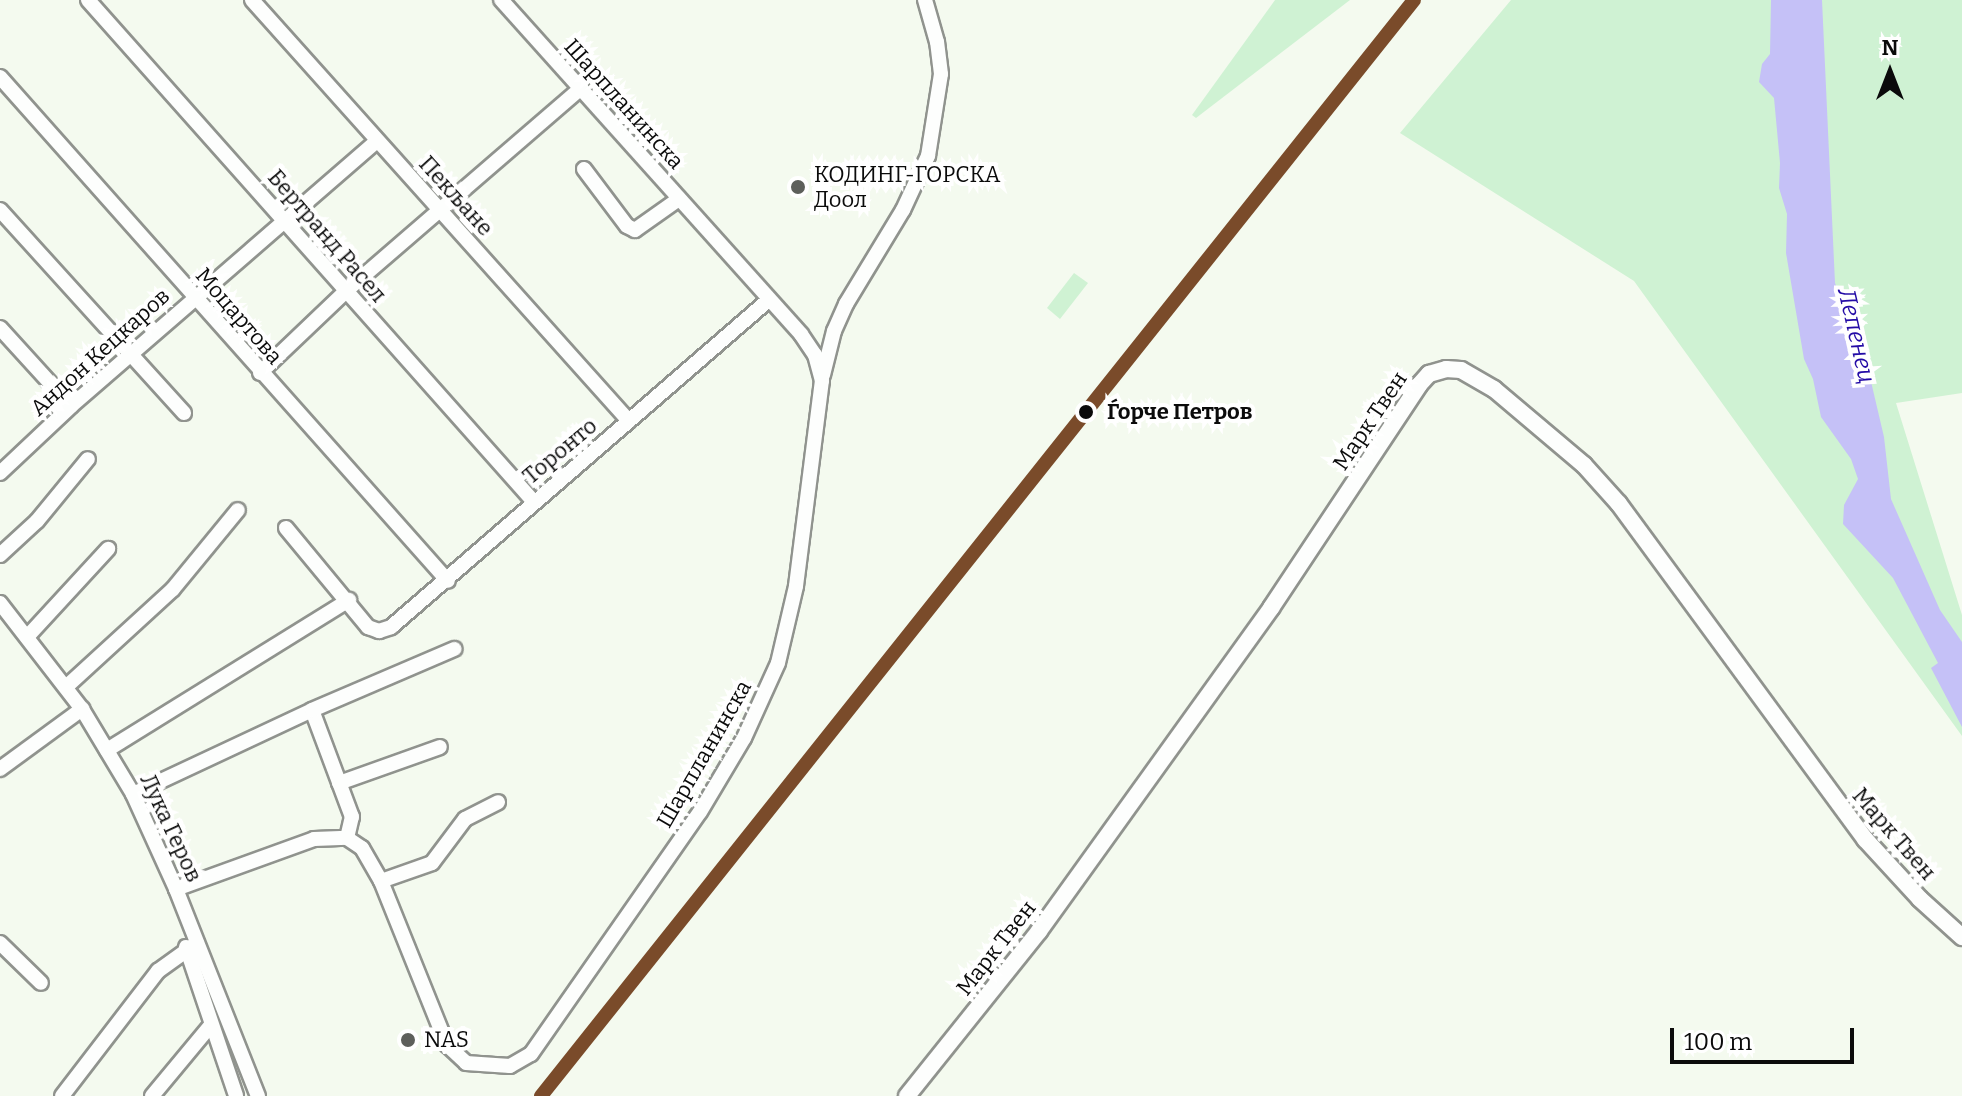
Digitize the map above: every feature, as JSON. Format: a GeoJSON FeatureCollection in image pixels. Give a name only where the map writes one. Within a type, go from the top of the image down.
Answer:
{"type":"FeatureCollection","features":[{"type":"Feature","properties":{"kind":"street","name":"Бертранд Расел"},"geometry":{"type":"LineString","coordinates":[[88,0],[534,502]]}},
{"type":"Feature","properties":{"kind":"street","name":"Пекљане"},"geometry":{"type":"LineString","coordinates":[[252,0],[629,421]]}},
{"type":"Feature","properties":{"kind":"street","name":"Шарпланинска"},"geometry":{"type":"LineString","coordinates":[[347,838],[362,848],[381,881],[447,1045],[466,1063],[510,1066],[531,1054],[700,812],[761,704],[784,644],[791,611],[822,381],[809,345],[501,0]]}},
{"type":"Feature","properties":{"kind":"street"},"geometry":{"type":"LineString","coordinates":[[822,381],[830,343],[846,304],[903,210],[928,156],[941,74],[937,42],[925,0]]}},
{"type":"Feature","properties":{"kind":"street","name":"Моцартова"},"geometry":{"type":"LineString","coordinates":[[0,77],[448,581]]}},
{"type":"Feature","properties":{"kind":"street"},"geometry":{"type":"LineString","coordinates":[[260,373],[346,291],[581,88]]}},
{"type":"Feature","properties":{"kind":"street","name":"Андон Кецкаров"},"geometry":{"type":"LineString","coordinates":[[0,473],[71,406],[377,141]]}},
{"type":"Feature","properties":{"kind":"street"},"geometry":{"type":"LineString","coordinates":[[584,169],[627,226],[635,230],[679,199]]}},
{"type":"Feature","properties":{"kind":"street"},"geometry":{"type":"LineString","coordinates":[[0,210],[184,413]]}},
{"type":"Feature","properties":{"kind":"street","name":"Торонто"},"geometry":{"type":"LineString","coordinates":[[349,600],[368,627],[379,631],[391,627],[448,581],[534,502],[769,300]]}},
{"type":"Feature","properties":{"kind":"street"},"geometry":{"type":"LineString","coordinates":[[0,328],[71,406]]}},
{"type":"Feature","properties":{"kind":"street","name":"Марк Твен"},"geometry":{"type":"LineString","coordinates":[[907,1096],[1067,892],[1271,608],[1419,385],[1429,374],[1446,369],[1461,370],[1494,389],[1584,465],[1619,504],[1865,839],[1920,899],[1962,937]]}},
{"type":"Feature","properties":{"kind":"street"},"geometry":{"type":"LineString","coordinates":[[0,555],[37,521],[88,459]]}},
{"type":"Feature","properties":{"kind":"street"},"geometry":{"type":"LineString","coordinates":[[66,687],[173,589],[238,510]]}},
{"type":"Feature","properties":{"kind":"street"},"geometry":{"type":"LineString","coordinates":[[107,750],[349,600],[286,528]]}},
{"type":"Feature","properties":{"kind":"street"},"geometry":{"type":"LineString","coordinates":[[27,637],[108,549]]}},
{"type":"Feature","properties":{"kind":"street","name":"Лука Геров"},"geometry":{"type":"LineString","coordinates":[[0,603],[82,709],[133,794],[176,889],[192,945],[258,1096]]}},
{"type":"Feature","properties":{"kind":"street"},"geometry":{"type":"LineString","coordinates":[[133,794],[312,710],[454,649]]}},
{"type":"Feature","properties":{"kind":"street"},"geometry":{"type":"LineString","coordinates":[[0,769],[82,709]]}},
{"type":"Feature","properties":{"kind":"street"},"geometry":{"type":"LineString","coordinates":[[176,889],[314,839],[347,838],[352,817],[312,710]]}},
{"type":"Feature","properties":{"kind":"street"},"geometry":{"type":"LineString","coordinates":[[339,783],[440,747]]}},
{"type":"Feature","properties":{"kind":"street"},"geometry":{"type":"LineString","coordinates":[[381,881],[432,863],[465,819],[498,802]]}},
{"type":"Feature","properties":{"kind":"street"},"geometry":{"type":"LineString","coordinates":[[0,943],[41,983]]}},
{"type":"Feature","properties":{"kind":"street"},"geometry":{"type":"LineString","coordinates":[[62,1096],[158,971],[192,945],[211,1025],[236,1096]]}},
{"type":"Feature","properties":{"kind":"street"},"geometry":{"type":"LineString","coordinates":[[152,1096],[211,1025]]}},
{"type":"Feature","properties":{"kind":"green space"},"geometry":{"type":"Polygon","coordinates":[[[1275,0],[1350,0],[1196,118],[1192,115],[1275,0]]]}},
{"type":"Feature","properties":{"kind":"green space"},"geometry":{"type":"Polygon","coordinates":[[[1511,0],[1962,0],[1962,393],[1896,403],[1962,615],[1962,736],[1634,281],[1400,133],[1511,0]]]}},
{"type":"Feature","properties":{"kind":"green space"},"geometry":{"type":"Polygon","coordinates":[[[1074,273],[1088,283],[1060,319],[1047,308],[1074,273]]]}},
{"type":"Feature","properties":{"kind":"shaded area"},"geometry":{"type":"Polygon","coordinates":[[[1771,0],[1822,0],[1835,283],[1869,373],[1884,437],[1891,499],[1940,610],[1962,642],[1962,727],[1931,668],[1938,663],[1893,578],[1843,524],[1844,505],[1858,479],[1851,459],[1821,417],[1813,379],[1804,359],[1786,253],[1787,214],[1779,188],[1774,98],[1759,82],[1762,64],[1770,54],[1771,0]]]}},
{"type":"Feature","properties":{"kind":"transit line"},"geometry":{"type":"LineString","coordinates":[[541,1096],[1414,0]]}},
{"type":"Feature","properties":{"kind":"place","name":"КОДИНГ-ГОРСКА Доол"},"geometry":{"type":"Point","coordinates":[798,187]}},
{"type":"Feature","properties":{"kind":"place","name":"Ѓорче Петров"},"geometry":{"type":"Point","coordinates":[1086,412]}},
{"type":"Feature","properties":{"kind":"place","name":"NAS"},"geometry":{"type":"Point","coordinates":[408,1040]}},
{"type":"Feature","properties":{"kind":"water label","name":"Лепенец"},"geometry":{"type":"Point","coordinates":[1856,336]}}]}
